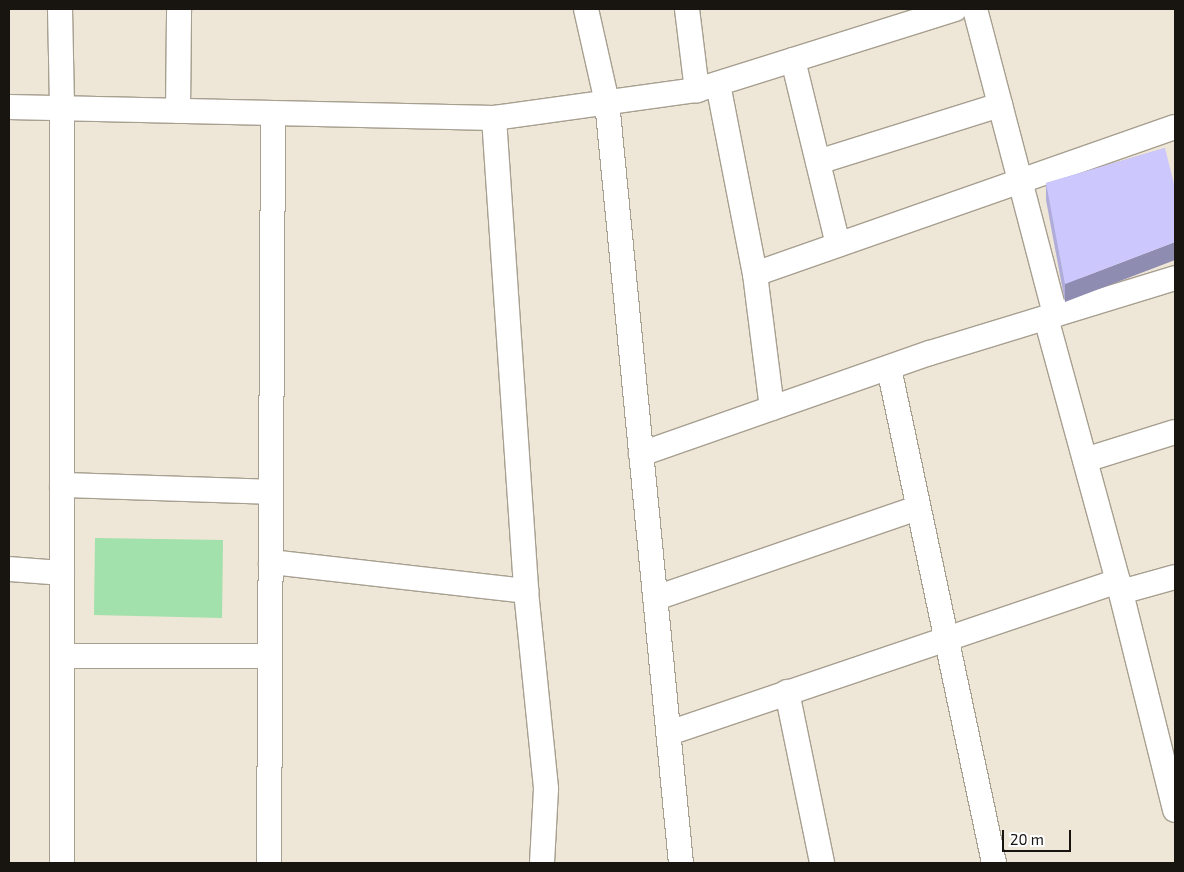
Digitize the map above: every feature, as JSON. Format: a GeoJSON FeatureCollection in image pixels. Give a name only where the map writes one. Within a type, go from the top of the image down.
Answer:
{"type":"FeatureCollection","features":[{"type":"Feature","properties":{"kind":"street"},"geometry":{"type":"LineString","coordinates":[[60,9],[62,108],[62,863]]}},
{"type":"Feature","properties":{"kind":"street"},"geometry":{"type":"LineString","coordinates":[[178,111],[180,9]]}},
{"type":"Feature","properties":{"kind":"street"},"geometry":{"type":"LineString","coordinates":[[586,9],[607,102],[681,863]]}},
{"type":"Feature","properties":{"kind":"street"},"geometry":{"type":"LineString","coordinates":[[687,9],[755,274],[772,408]]}},
{"type":"Feature","properties":{"kind":"street"},"geometry":{"type":"LineString","coordinates":[[975,9],[1020,182],[1085,460],[1120,586],[1175,810]]}},
{"type":"Feature","properties":{"kind":"street"},"geometry":{"type":"LineString","coordinates":[[9,107],[494,118],[708,87],[946,10]]}},
{"type":"Feature","properties":{"kind":"street"},"geometry":{"type":"LineString","coordinates":[[792,60],[838,245]]}},
{"type":"Feature","properties":{"kind":"street"},"geometry":{"type":"LineString","coordinates":[[818,162],[1000,105]]}},
{"type":"Feature","properties":{"kind":"street"},"geometry":{"type":"LineString","coordinates":[[269,863],[274,113]]}},
{"type":"Feature","properties":{"kind":"street"},"geometry":{"type":"LineString","coordinates":[[494,118],[526,591],[546,788],[542,863]]}},
{"type":"Feature","properties":{"kind":"street"},"geometry":{"type":"LineString","coordinates":[[755,274],[1175,127]]}},
{"type":"Feature","properties":{"kind":"street"},"geometry":{"type":"LineString","coordinates":[[641,454],[930,353],[1175,278]]}},
{"type":"Feature","properties":{"kind":"street"},"geometry":{"type":"LineString","coordinates":[[889,368],[994,863]]}},
{"type":"Feature","properties":{"kind":"street"},"geometry":{"type":"LineString","coordinates":[[1085,460],[1175,432]]}},
{"type":"Feature","properties":{"kind":"street"},"geometry":{"type":"LineString","coordinates":[[62,485],[271,492]]}},
{"type":"Feature","properties":{"kind":"street"},"geometry":{"type":"LineString","coordinates":[[656,598],[918,508]]}},
{"type":"Feature","properties":{"kind":"street"},"geometry":{"type":"LineString","coordinates":[[271,562],[526,591]]}},
{"type":"Feature","properties":{"kind":"street"},"geometry":{"type":"LineString","coordinates":[[9,569],[62,573]]}},
{"type":"Feature","properties":{"kind":"street"},"geometry":{"type":"LineString","coordinates":[[669,733],[946,638],[1120,586],[1175,577]]}},
{"type":"Feature","properties":{"kind":"street"},"geometry":{"type":"LineString","coordinates":[[62,656],[270,656]]}},
{"type":"Feature","properties":{"kind":"street"},"geometry":{"type":"LineString","coordinates":[[787,692],[822,863]]}},
{"type":"Feature","properties":{"kind":"green space"},"geometry":{"type":"Polygon","coordinates":[[[95,538],[223,540],[222,618],[94,615],[95,538]]]}},
{"type":"Feature","properties":{"kind":"building"},"geometry":{"type":"Polygon","coordinates":[[[1165,148],[1175,188],[1175,242],[1065,284],[1046,183],[1165,148]]]}}]}
